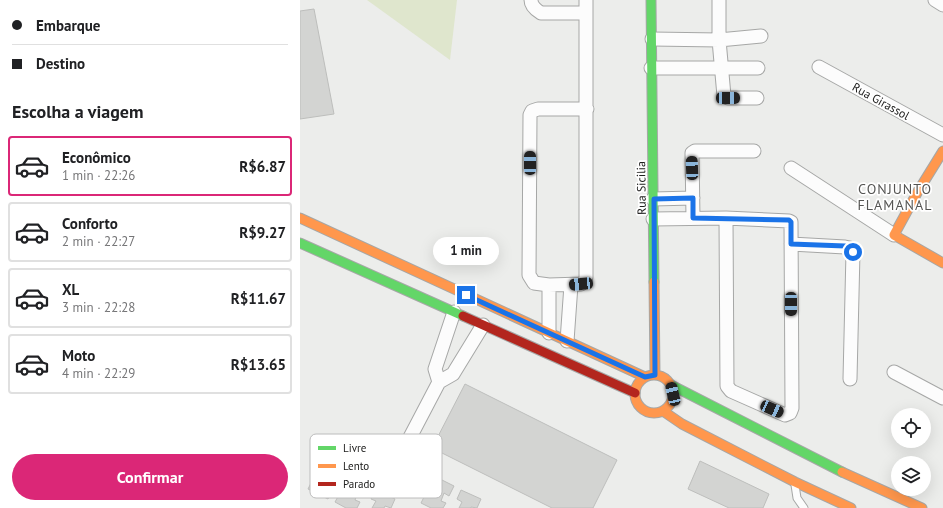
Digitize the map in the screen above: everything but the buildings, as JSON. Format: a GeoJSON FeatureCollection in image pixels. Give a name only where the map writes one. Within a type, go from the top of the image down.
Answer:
{"type":"FeatureCollection","features":[{"type":"Feature","properties":{"kind":"street"},"geometry":{"type":"LineString","coordinates":[[531,0],[531,3],[535,9],[541,13],[586,13]]}},
{"type":"Feature","properties":{"kind":"street"},"geometry":{"type":"LineString","coordinates":[[586,0],[587,109],[586,277],[585,281],[581,284],[549,285],[534,283],[529,275],[530,115],[532,111],[538,108],[587,109]]}},
{"type":"Feature","properties":{"kind":"street","name":"Rua Sicilia"},"geometry":{"type":"LineString","coordinates":[[651,0],[655,375]]}},
{"type":"Feature","properties":{"kind":"street"},"geometry":{"type":"LineString","coordinates":[[719,0],[719,40],[724,96],[728,98],[757,98]]}},
{"type":"Feature","properties":{"kind":"street"},"geometry":{"type":"LineString","coordinates":[[935,0],[943,5]]}},
{"type":"Feature","properties":{"kind":"street"},"geometry":{"type":"LineString","coordinates":[[652,39],[719,40],[761,36]]}},
{"type":"Feature","properties":{"kind":"street","name":"Rua Girassol"},"geometry":{"type":"LineString","coordinates":[[819,67],[943,135]]}},
{"type":"Feature","properties":{"kind":"street"},"geometry":{"type":"LineString","coordinates":[[651,68],[758,68]]}},
{"type":"Feature","properties":{"kind":"street"},"geometry":{"type":"LineString","coordinates":[[693,218],[692,153],[754,151]]}},
{"type":"Feature","properties":{"kind":"street"},"geometry":{"type":"LineString","coordinates":[[894,234],[917,193],[938,171],[943,151]]}},
{"type":"Feature","properties":{"kind":"street"},"geometry":{"type":"LineString","coordinates":[[791,168],[894,234],[943,263]]}},
{"type":"Feature","properties":{"kind":"street"},"geometry":{"type":"LineString","coordinates":[[654,199],[693,198]]}},
{"type":"Feature","properties":{"kind":"street"},"geometry":{"type":"LineString","coordinates":[[300,218],[645,377]]}},
{"type":"Feature","properties":{"kind":"street"},"geometry":{"type":"LineString","coordinates":[[653,219],[726,218],[789,220],[791,222],[792,408],[790,413],[785,415],[731,391],[726,383],[726,218]]}},
{"type":"Feature","properties":{"kind":"street"},"geometry":{"type":"LineString","coordinates":[[300,243],[635,393]]}},
{"type":"Feature","properties":{"kind":"street"},"geometry":{"type":"LineString","coordinates":[[791,244],[845,246],[850,248],[853,252],[850,379]]}},
{"type":"Feature","properties":{"kind":"street"},"geometry":{"type":"LineString","coordinates":[[549,285],[549,333]]}},
{"type":"Feature","properties":{"kind":"street"},"geometry":{"type":"LineString","coordinates":[[567,341],[571,285]]}},
{"type":"Feature","properties":{"kind":"street"},"geometry":{"type":"LineString","coordinates":[[439,382],[434,369],[454,312]]}},
{"type":"Feature","properties":{"kind":"street"},"geometry":{"type":"LineString","coordinates":[[412,434],[439,382],[454,374],[483,325]]}},
{"type":"Feature","properties":{"kind":"street"},"geometry":{"type":"LineString","coordinates":[[894,372],[943,398]]}},
{"type":"Feature","properties":{"kind":"street"},"geometry":{"type":"LineString","coordinates":[[671,385],[673,394],[671,404],[663,411],[654,413],[644,410],[638,403],[635,393],[638,384],[645,377],[655,375],[664,378],[671,385],[817,460],[922,508]]}},
{"type":"Feature","properties":{"kind":"street"},"geometry":{"type":"LineString","coordinates":[[663,411],[682,424],[795,482],[851,508]]}},
{"type":"Feature","properties":{"kind":"lane"},"geometry":{"type":"LineString","coordinates":[[795,482],[797,498],[804,508]]}},
{"type":"Feature","properties":{"kind":"green space"},"geometry":{"type":"Polygon","coordinates":[[[367,0],[457,0],[450,60],[367,0]]]}},
{"type":"Feature","properties":{"kind":"traffic: fast"},"geometry":{"type":"LineString","coordinates":[[651,0],[654,282]]}},
{"type":"Feature","properties":{"kind":"traffic: fast"},"geometry":{"type":"LineString","coordinates":[[300,243],[463,316]]}},
{"type":"Feature","properties":{"kind":"traffic: fast"},"geometry":{"type":"LineString","coordinates":[[671,385],[842,472]]}},
{"type":"Feature","properties":{"kind":"traffic: slow"},"geometry":{"type":"LineString","coordinates":[[943,151],[917,193],[894,235],[943,263]]}},
{"type":"Feature","properties":{"kind":"traffic: slow"},"geometry":{"type":"LineString","coordinates":[[300,218],[645,377]]}},
{"type":"Feature","properties":{"kind":"traffic: slow"},"geometry":{"type":"LineString","coordinates":[[654,282],[655,375]]}},
{"type":"Feature","properties":{"kind":"traffic: slow"},"geometry":{"type":"LineString","coordinates":[[654,375],[667,381],[673,394],[667,407],[654,413],[641,407],[635,394],[641,381],[654,375]]}},
{"type":"Feature","properties":{"kind":"traffic: slow"},"geometry":{"type":"LineString","coordinates":[[663,411],[682,424],[795,482],[851,508]]}},
{"type":"Feature","properties":{"kind":"traffic: slow"},"geometry":{"type":"LineString","coordinates":[[842,472],[922,508]]}},
{"type":"Feature","properties":{"kind":"traffic: jam"},"geometry":{"type":"LineString","coordinates":[[463,316],[635,393]]}},
{"type":"Feature","properties":{"kind":"district","name":"CONJUNTO FLAMANAL"},"geometry":{"type":"Point","coordinates":[895,198]}},
{"type":"Feature","properties":{"kind":"route"},"geometry":{"type":"LineString","coordinates":[[466,295],[645,377],[655,375],[654,199],[693,198],[693,218],[789,220],[791,222],[791,244],[845,246],[850,248],[853,252]]}}]}
